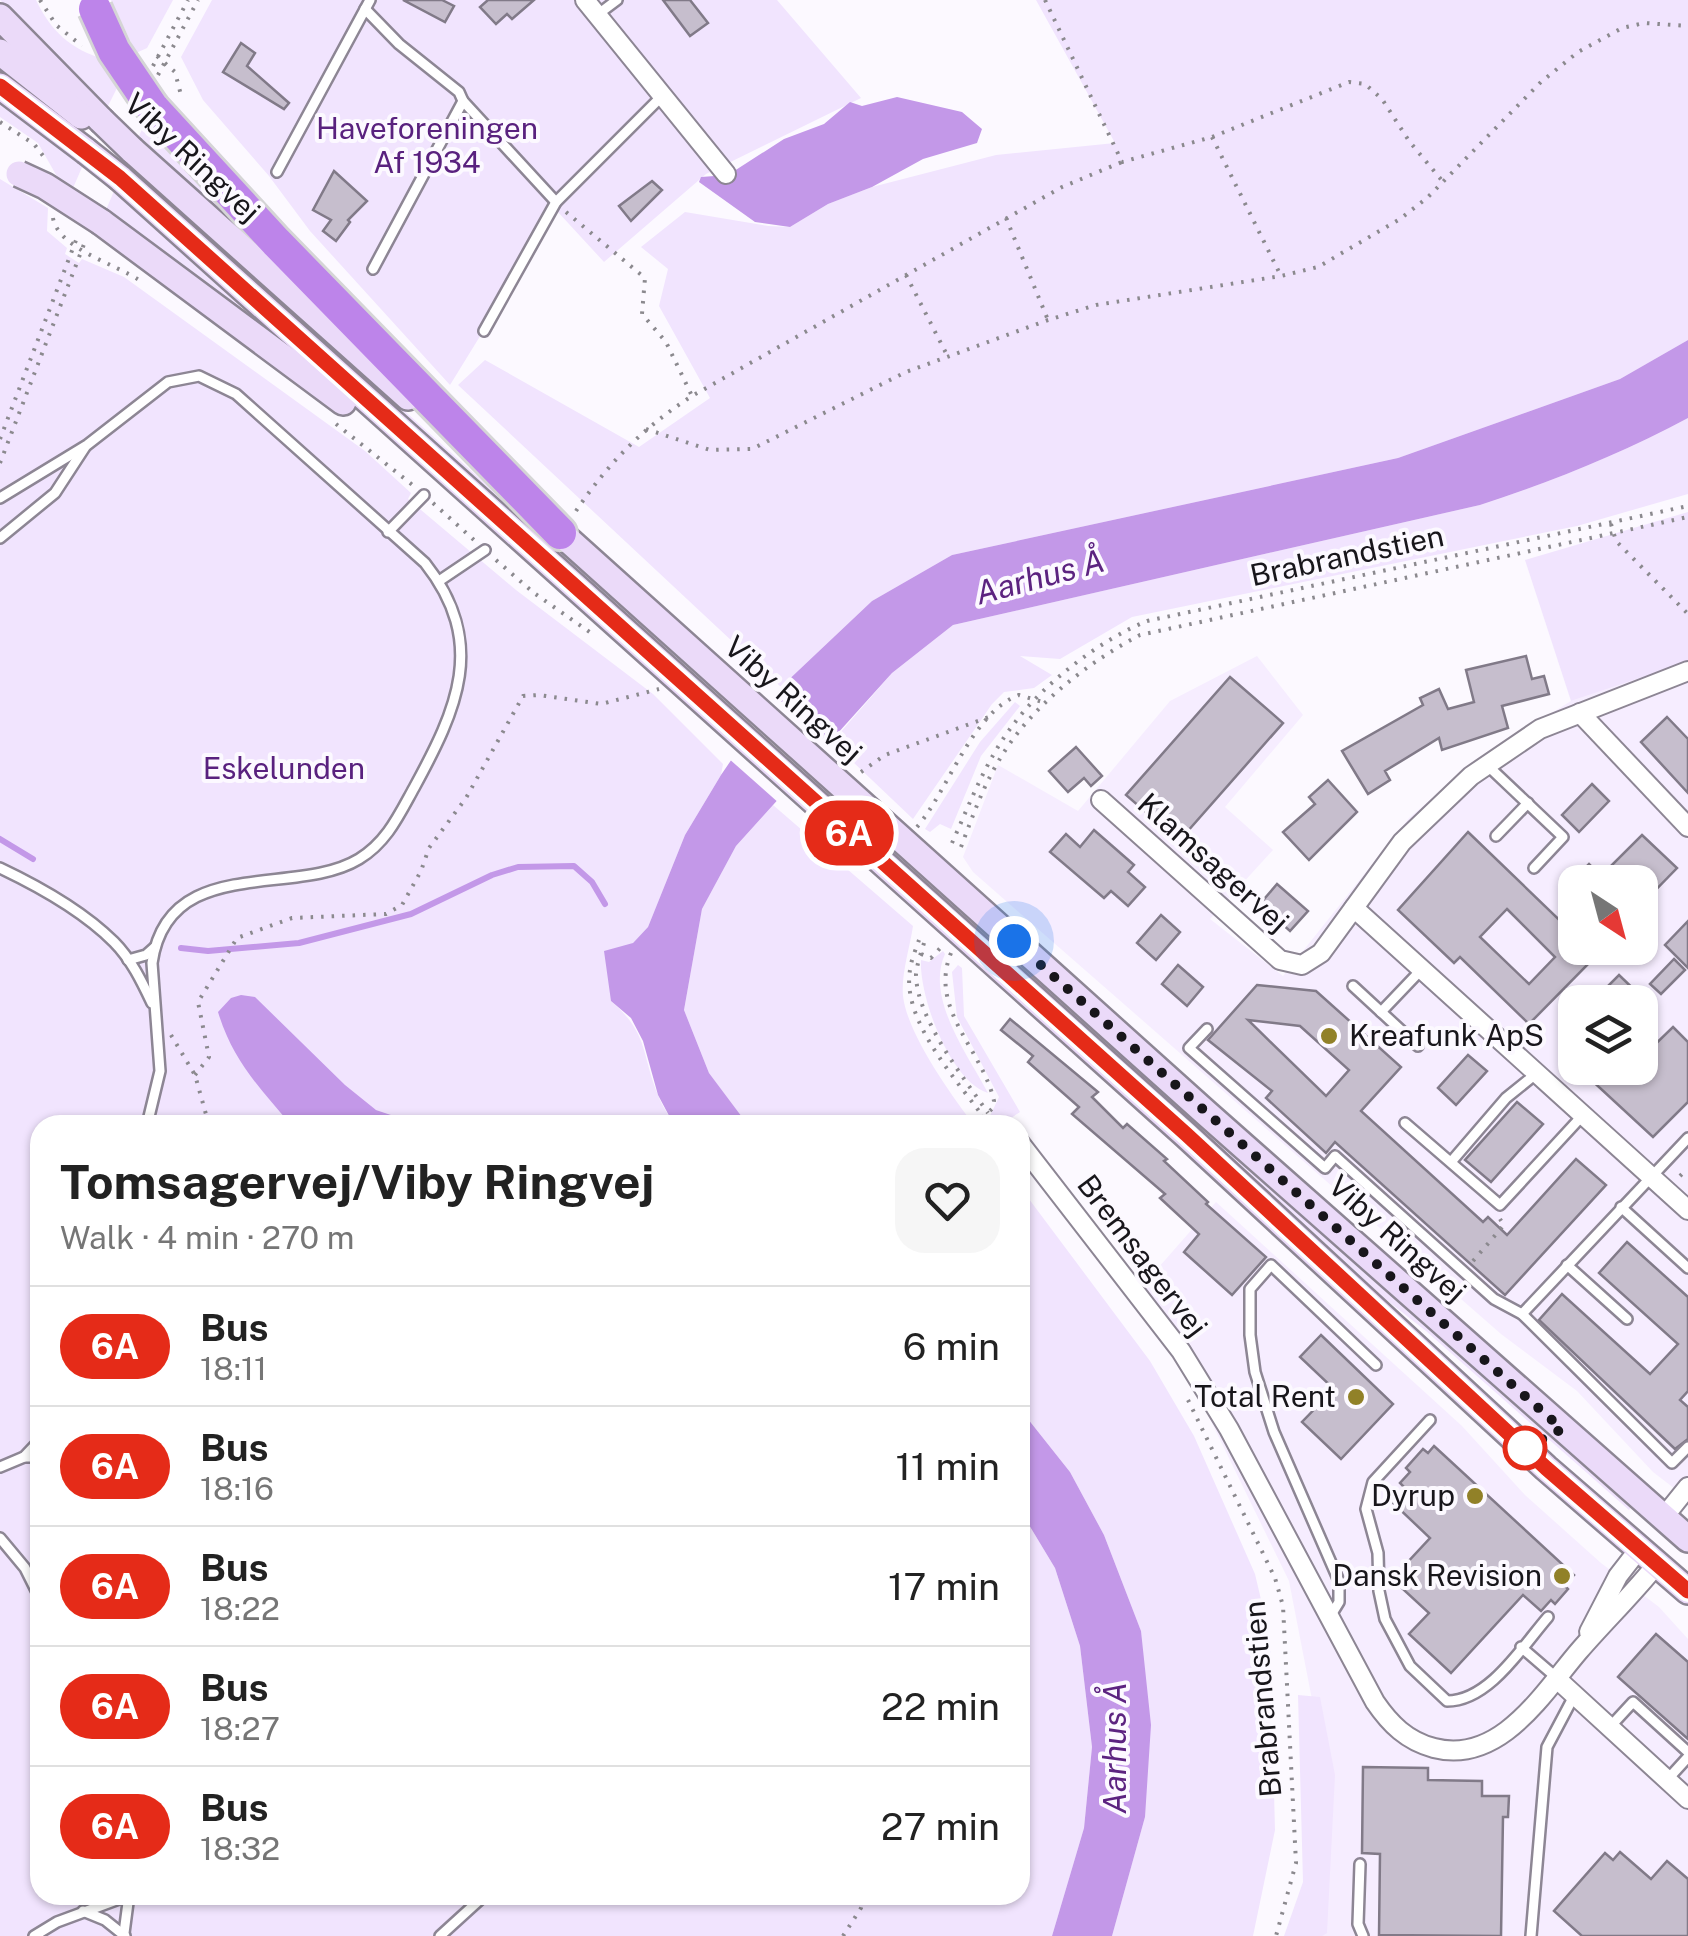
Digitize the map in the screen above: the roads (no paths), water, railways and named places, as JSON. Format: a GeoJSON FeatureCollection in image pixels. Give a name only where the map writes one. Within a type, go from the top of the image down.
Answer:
{"type":"FeatureCollection","features":[{"type":"Feature","properties":{"kind":"highway"},"geometry":{"type":"LineString","coordinates":[[93,4],[114,51],[186,148],[560,533]]}},
{"type":"Feature","properties":{"kind":"main road","name":"Viby Ringvej"},"geometry":{"type":"LineString","coordinates":[[0,18],[95,133],[120,178],[798,786],[951,939],[1688,1591]]}},
{"type":"Feature","properties":{"kind":"main road"},"geometry":{"type":"LineString","coordinates":[[0,52],[95,133]]}},
{"type":"Feature","properties":{"kind":"main road","name":"Viby Ringvej"},"geometry":{"type":"LineString","coordinates":[[0,86],[132,150],[757,712],[1680,1529]]}},
{"type":"Feature","properties":{"kind":"main road"},"geometry":{"type":"LineString","coordinates":[[10,171],[45,186],[101,222],[321,383],[521,560],[652,655]]}},
{"type":"Feature","properties":{"kind":"main road"},"geometry":{"type":"LineString","coordinates":[[1648,1557],[1680,1529]]}},
{"type":"Feature","properties":{"kind":"street"},"geometry":{"type":"LineString","coordinates":[[591,8],[726,174]]}},
{"type":"Feature","properties":{"kind":"street","name":"Klamsagervej"},"geometry":{"type":"LineString","coordinates":[[1101,800],[1280,960],[1302,965],[1321,953],[1402,842],[1471,776],[1540,729],[1688,671]]}},
{"type":"Feature","properties":{"kind":"street"},"geometry":{"type":"LineString","coordinates":[[1580,713],[1688,827]]}},
{"type":"Feature","properties":{"kind":"street"},"geometry":{"type":"LineString","coordinates":[[1354,908],[1687,1206]]}},
{"type":"Feature","properties":{"kind":"street","name":"Bremsagervej"},"geometry":{"type":"LineString","coordinates":[[1030,1156],[1181,1351],[1229,1428],[1384,1716],[1408,1738],[1437,1749],[1466,1749],[1502,1735],[1580,1650],[1618,1576],[1648,1557]]}},
{"type":"Feature","properties":{"kind":"street"},"geometry":{"type":"LineString","coordinates":[[1680,1529],[1688,1487]]}},
{"type":"Feature","properties":{"kind":"street"},"geometry":{"type":"LineString","coordinates":[[1557,1678],[1688,1799]]}},
{"type":"Feature","properties":{"kind":"lane"},"geometry":{"type":"LineString","coordinates":[[591,8],[617,0]]}},
{"type":"Feature","properties":{"kind":"lane"},"geometry":{"type":"LineString","coordinates":[[277,172],[368,5],[399,44],[459,92],[556,202]]}},
{"type":"Feature","properties":{"kind":"lane"},"geometry":{"type":"LineString","coordinates":[[484,331],[556,202],[661,97]]}},
{"type":"Feature","properties":{"kind":"lane"},"geometry":{"type":"LineString","coordinates":[[373,269],[463,101]]}},
{"type":"Feature","properties":{"kind":"lane"},"geometry":{"type":"LineString","coordinates":[[0,498],[87,444],[168,382],[200,376],[236,394],[425,563],[439,581],[460,640],[459,690],[424,768],[383,840],[362,858],[333,869],[230,885],[203,895],[178,909],[154,948],[128,960]]}},
{"type":"Feature","properties":{"kind":"lane"},"geometry":{"type":"LineString","coordinates":[[0,538],[55,493],[87,444]]}},
{"type":"Feature","properties":{"kind":"lane"},"geometry":{"type":"LineString","coordinates":[[388,532],[424,495]]}},
{"type":"Feature","properties":{"kind":"lane"},"geometry":{"type":"LineString","coordinates":[[439,581],[485,550]]}},
{"type":"Feature","properties":{"kind":"lane"},"geometry":{"type":"LineString","coordinates":[[1488,764],[1564,837],[1534,868]]}},
{"type":"Feature","properties":{"kind":"lane"},"geometry":{"type":"LineString","coordinates":[[1496,836],[1528,803]]}},
{"type":"Feature","properties":{"kind":"lane"},"geometry":{"type":"LineString","coordinates":[[0,868],[83,918],[114,942],[156,1010]]}},
{"type":"Feature","properties":{"kind":"lane"},"geometry":{"type":"LineString","coordinates":[[149,1115],[160,1071],[154,948]]}},
{"type":"Feature","properties":{"kind":"lane"},"geometry":{"type":"LineString","coordinates":[[1381,1012],[1422,969]]}},
{"type":"Feature","properties":{"kind":"lane"},"geometry":{"type":"LineString","coordinates":[[1353,986],[1418,1046]]}},
{"type":"Feature","properties":{"kind":"lane"},"geometry":{"type":"LineString","coordinates":[[1207,1029],[1189,1048],[1325,1168],[1335,1156],[1494,1300],[1522,1314],[1672,1463],[1688,1447]]}},
{"type":"Feature","properties":{"kind":"lane"},"geometry":{"type":"LineString","coordinates":[[1450,1162],[1506,1098],[1537,1073]]}},
{"type":"Feature","properties":{"kind":"lane"},"geometry":{"type":"LineString","coordinates":[[1405,1123],[1500,1204],[1583,1115]]}},
{"type":"Feature","properties":{"kind":"lane"},"geometry":{"type":"LineString","coordinates":[[1522,1314],[1688,1138]]}},
{"type":"Feature","properties":{"kind":"lane"},"geometry":{"type":"LineString","coordinates":[[1622,1207],[1688,1268]]}},
{"type":"Feature","properties":{"kind":"lane"},"geometry":{"type":"LineString","coordinates":[[1329,1617],[1339,1602],[1338,1581],[1263,1400],[1250,1335],[1250,1289],[1270,1265],[1376,1365]]}},
{"type":"Feature","properties":{"kind":"lane"},"geometry":{"type":"LineString","coordinates":[[1568,1265],[1627,1319]]}},
{"type":"Feature","properties":{"kind":"lane"},"geometry":{"type":"LineString","coordinates":[[1430,1420],[1373,1482],[1367,1496],[1366,1510],[1378,1552],[1379,1591],[1385,1619],[1410,1666],[1447,1701],[1462,1701],[1481,1693],[1548,1617]]}},
{"type":"Feature","properties":{"kind":"lane"},"geometry":{"type":"LineString","coordinates":[[0,1467],[30,1450]]}},
{"type":"Feature","properties":{"kind":"lane"},"geometry":{"type":"LineString","coordinates":[[24,1456],[30,1456]]}},
{"type":"Feature","properties":{"kind":"lane"},"geometry":{"type":"LineString","coordinates":[[0,1538],[30,1578]]}},
{"type":"Feature","properties":{"kind":"lane"},"geometry":{"type":"LineString","coordinates":[[1521,1647],[1557,1678]]}},
{"type":"Feature","properties":{"kind":"lane"},"geometry":{"type":"LineString","coordinates":[[1532,1936],[1547,1747],[1574,1696]]}},
{"type":"Feature","properties":{"kind":"lane"},"geometry":{"type":"LineString","coordinates":[[1608,1728],[1632,1702],[1688,1755],[1667,1780]]}},
{"type":"Feature","properties":{"kind":"lane"},"geometry":{"type":"LineString","coordinates":[[1360,1864],[1358,1924],[1363,1936]]}},
{"type":"Feature","properties":{"kind":"lane"},"geometry":{"type":"LineString","coordinates":[[34,1936],[100,1905]]}},
{"type":"Feature","properties":{"kind":"lane"},"geometry":{"type":"LineString","coordinates":[[83,1911],[124,1934],[128,1905]]}},
{"type":"Feature","properties":{"kind":"lane"},"geometry":{"type":"LineString","coordinates":[[440,1936],[474,1905]]}},
{"type":"Feature","properties":{"kind":"water"},"geometry":{"type":"Polygon","coordinates":[[[897,97],[962,112],[982,129],[977,143],[923,159],[872,187],[828,204],[790,227],[755,222],[699,182],[701,177],[728,175],[784,139],[824,124],[850,102],[862,106],[897,97]]]}},
{"type":"Feature","properties":{"kind":"water","name":"Aarhus Å"},"geometry":{"type":"Polygon","coordinates":[[[1688,340],[1688,418],[1560,476],[1480,505],[953,625],[892,673],[736,846],[702,909],[684,1010],[709,1073],[740,1115],[669,1115],[658,1095],[643,1041],[631,1018],[611,1001],[604,951],[633,943],[648,927],[685,835],[781,687],[872,601],[952,555],[1398,458],[1620,379],[1688,340]]]}},
{"type":"Feature","properties":{"kind":"water"},"geometry":{"type":"Polygon","coordinates":[[[255,997],[345,1085],[376,1110],[391,1115],[283,1115],[231,1045],[218,1012],[231,998],[255,997]]]}},
{"type":"Feature","properties":{"kind":"water","name":"Aarhus Å"},"geometry":{"type":"Polygon","coordinates":[[[1030,1422],[1070,1472],[1104,1535],[1141,1631],[1151,1725],[1145,1817],[1112,1936],[1052,1936],[1084,1828],[1092,1747],[1080,1646],[1055,1568],[1030,1527],[1030,1422]]]}},
{"type":"Feature","properties":{"kind":"waterway"},"geometry":{"type":"LineString","coordinates":[[0,839],[33,859]]}},
{"type":"Feature","properties":{"kind":"waterway"},"geometry":{"type":"LineString","coordinates":[[181,948],[208,951],[299,943],[411,914],[492,875],[518,867],[574,866],[592,882],[605,904]]}},
{"type":"Feature","properties":{"kind":"place","name":"Kreafunk ApS"},"geometry":{"type":"Point","coordinates":[1329,1036]}},
{"type":"Feature","properties":{"kind":"place","name":"Total Rent"},"geometry":{"type":"Point","coordinates":[1356,1397]}},
{"type":"Feature","properties":{"kind":"place","name":"Dyrup"},"geometry":{"type":"Point","coordinates":[1475,1496]}},
{"type":"Feature","properties":{"kind":"place","name":"Dansk Revision"},"geometry":{"type":"Point","coordinates":[1562,1576]}},
{"type":"Feature","properties":{"kind":"park label","name":"Haveforeningen Af 1934"},"geometry":{"type":"Point","coordinates":[427,146]}},
{"type":"Feature","properties":{"kind":"park label","name":"Eskelunden"},"geometry":{"type":"Point","coordinates":[284,769]}}]}
